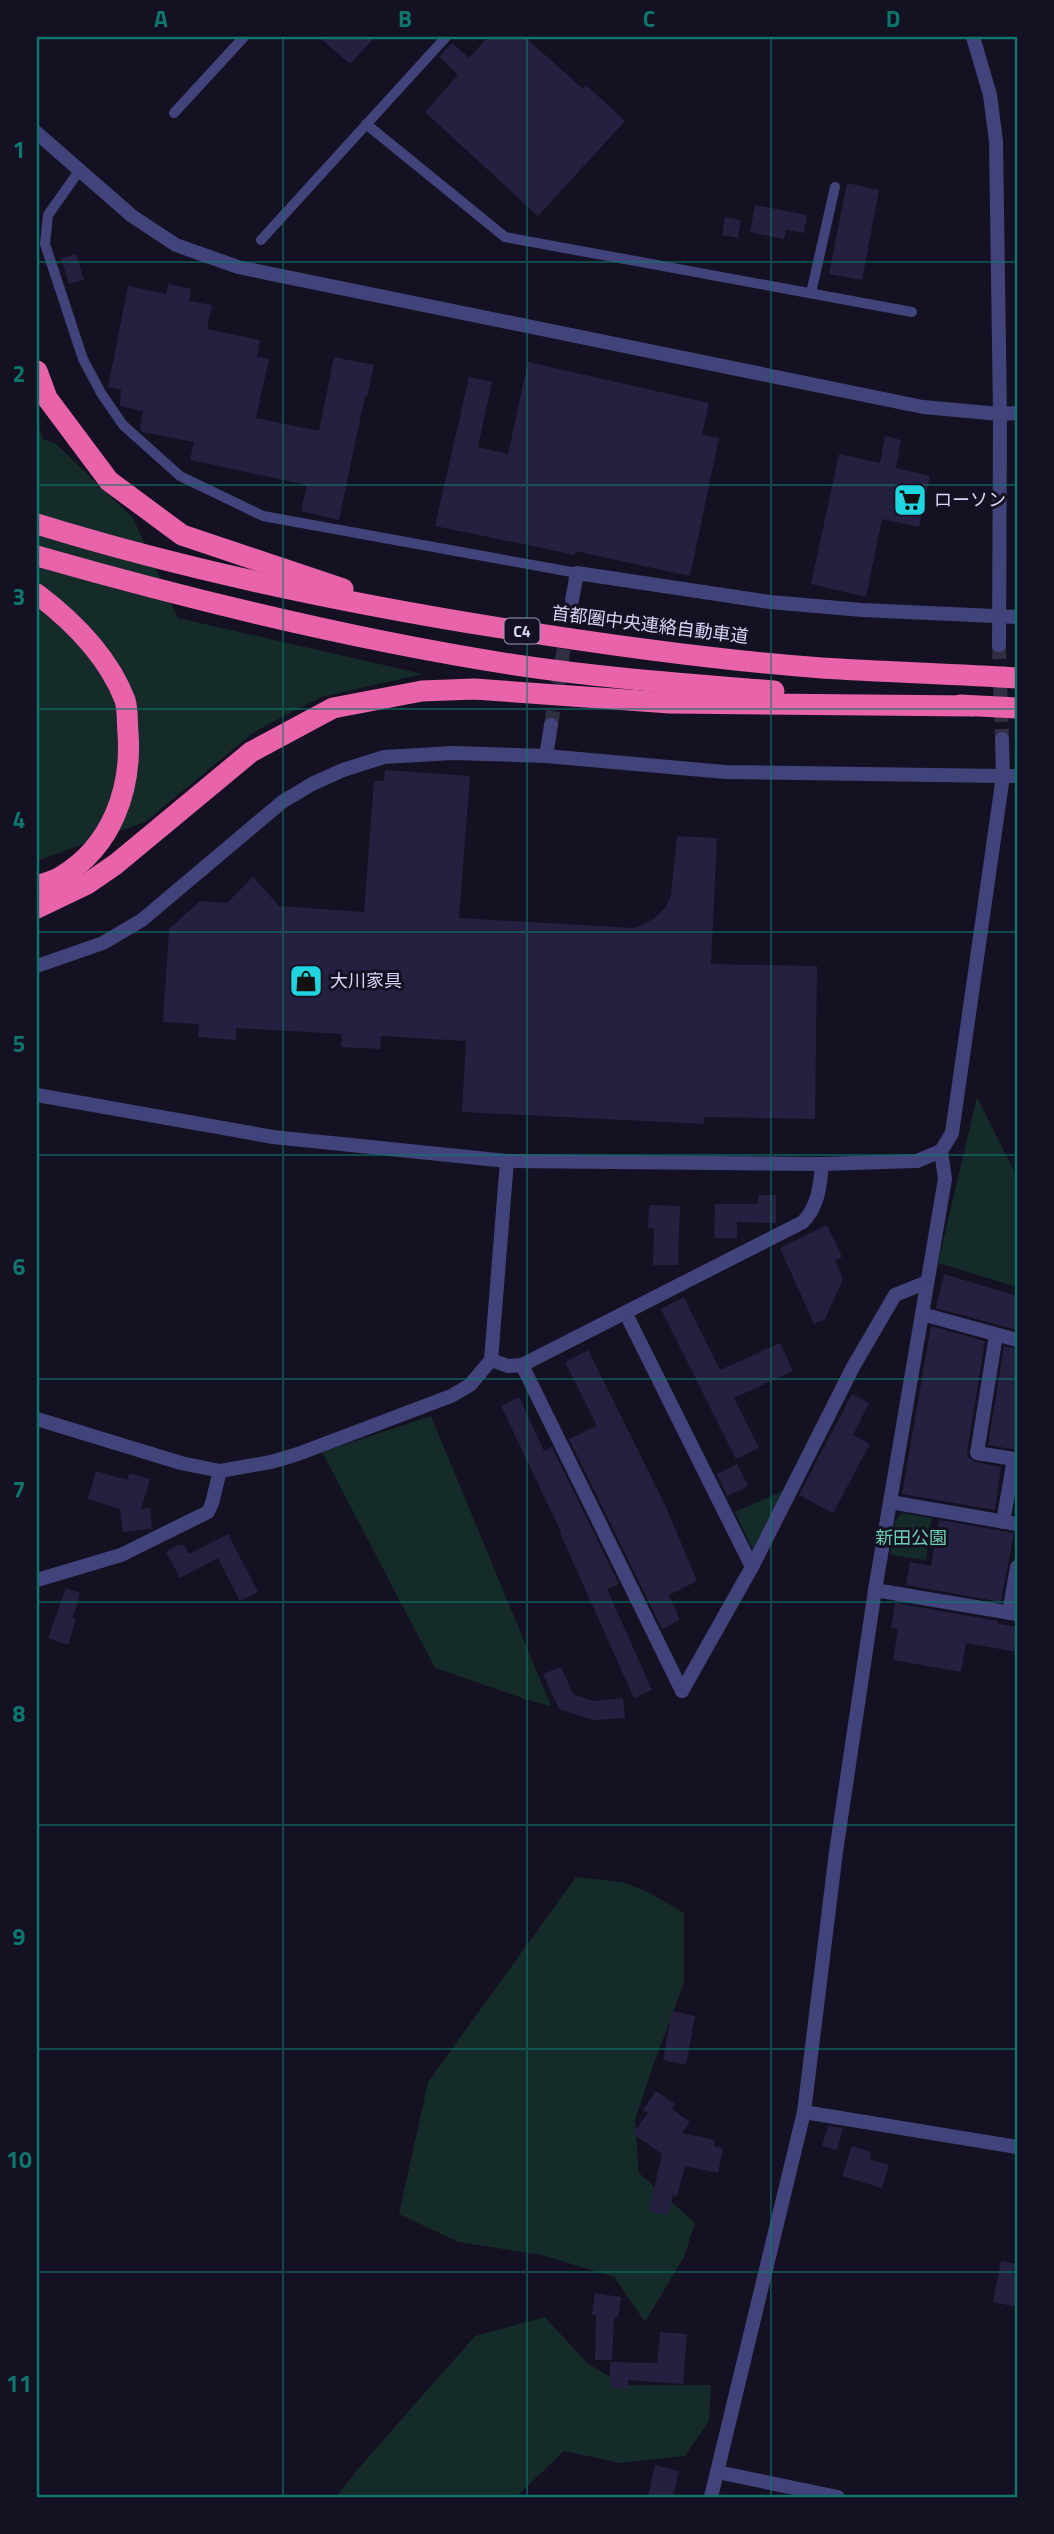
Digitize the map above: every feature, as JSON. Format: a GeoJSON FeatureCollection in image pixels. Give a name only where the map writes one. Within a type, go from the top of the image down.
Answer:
{"type":"FeatureCollection","features":[{"type":"Feature","properties":{"kind":"highway"},"geometry":{"type":"LineString","coordinates":[[37,371],[47,398],[109,481],[182,535],[425,616]]}},
{"type":"Feature","properties":{"kind":"highway","name":"首都圏中央連絡自動車道"},"geometry":{"type":"LineString","coordinates":[[37,524],[258,583],[425,616],[595,643],[820,667],[1017,678]]}},
{"type":"Feature","properties":{"kind":"highway","name":"C4"},"geometry":{"type":"LineString","coordinates":[[37,556],[139,585],[304,626],[514,664],[679,684],[1017,708]]}},
{"type":"Feature","properties":{"kind":"highway"},"geometry":{"type":"LineString","coordinates":[[37,594],[67,617],[104,660],[126,703],[130,757],[121,802],[101,843],[62,877],[37,886]]}},
{"type":"Feature","properties":{"kind":"highway"},"geometry":{"type":"LineString","coordinates":[[37,908],[87,884],[116,864],[251,752],[333,708],[422,691],[474,689],[670,703],[971,706]]}},
{"type":"Feature","properties":{"kind":"street"},"geometry":{"type":"LineString","coordinates":[[973,37],[990,95],[996,141],[1000,414],[999,645]]}},
{"type":"Feature","properties":{"kind":"street"},"geometry":{"type":"LineString","coordinates":[[37,133],[132,216],[176,245],[238,267],[923,407],[1017,413]]}},
{"type":"Feature","properties":{"kind":"street"},"geometry":{"type":"LineString","coordinates":[[572,600],[578,573],[770,602],[862,610],[1017,617]]}},
{"type":"Feature","properties":{"kind":"street"},"geometry":{"type":"LineString","coordinates":[[547,756],[551,724]]}},
{"type":"Feature","properties":{"kind":"street"},"geometry":{"type":"LineString","coordinates":[[37,1095],[272,1137],[507,1161],[822,1164],[917,1160],[941,1151],[952,1133],[1010,776],[1002,739]]}},
{"type":"Feature","properties":{"kind":"street"},"geometry":{"type":"LineString","coordinates":[[37,966],[103,943],[142,920],[282,802],[343,770],[384,757],[453,753],[547,756],[725,772],[1010,776]]}},
{"type":"Feature","properties":{"kind":"street"},"geometry":{"type":"LineString","coordinates":[[710,2497],[804,2112],[836,1852],[875,1590],[945,1179],[941,1151]]}},
{"type":"Feature","properties":{"kind":"street"},"geometry":{"type":"LineString","coordinates":[[37,1419],[181,1464],[220,1471],[298,1454],[442,1399],[470,1385],[491,1360],[507,1161]]}},
{"type":"Feature","properties":{"kind":"street"},"geometry":{"type":"LineString","coordinates":[[491,1360],[508,1366],[522,1365],[803,1222],[815,1206],[822,1164]]}},
{"type":"Feature","properties":{"kind":"street"},"geometry":{"type":"LineString","coordinates":[[522,1365],[682,1691],[752,1567],[853,1367],[895,1295],[928,1282]]}},
{"type":"Feature","properties":{"kind":"street"},"geometry":{"type":"LineString","coordinates":[[626,1314],[752,1567]]}},
{"type":"Feature","properties":{"kind":"street"},"geometry":{"type":"LineString","coordinates":[[922,1314],[1017,1340]]}},
{"type":"Feature","properties":{"kind":"street"},"geometry":{"type":"LineString","coordinates":[[890,1502],[1010,1523],[1014,1459],[977,1453],[996,1335]]}},
{"type":"Feature","properties":{"kind":"street"},"geometry":{"type":"LineString","coordinates":[[37,1580],[121,1555],[208,1512],[220,1471]]}},
{"type":"Feature","properties":{"kind":"street"},"geometry":{"type":"LineString","coordinates":[[875,1590],[1013,1613],[1017,1567]]}},
{"type":"Feature","properties":{"kind":"street"},"geometry":{"type":"LineString","coordinates":[[804,2112],[1017,2147]]}},
{"type":"Feature","properties":{"kind":"street"},"geometry":{"type":"LineString","coordinates":[[717,2472],[838,2497]]}},
{"type":"Feature","properties":{"kind":"lane"},"geometry":{"type":"LineString","coordinates":[[174,113],[244,37]]}},
{"type":"Feature","properties":{"kind":"lane"},"geometry":{"type":"LineString","coordinates":[[261,240],[446,37]]}},
{"type":"Feature","properties":{"kind":"lane"},"geometry":{"type":"LineString","coordinates":[[366,124],[505,237],[912,312]]}},
{"type":"Feature","properties":{"kind":"lane"},"geometry":{"type":"LineString","coordinates":[[79,171],[48,215],[46,244],[83,359],[101,393],[123,425],[169,468],[180,476],[263,516],[578,573]]}},
{"type":"Feature","properties":{"kind":"lane"},"geometry":{"type":"LineString","coordinates":[[811,293],[835,187]]}},
{"type":"Feature","properties":{"kind":"green space"},"geometry":{"type":"Polygon","coordinates":[[[37,422],[43,439],[56,444],[133,518],[178,618],[423,674],[321,697],[254,732],[145,822],[37,861],[37,422]]]}},
{"type":"Feature","properties":{"kind":"green space"},"geometry":{"type":"Polygon","coordinates":[[[977,1097],[1017,1177],[1017,1287],[938,1263],[977,1097]]]}},
{"type":"Feature","properties":{"kind":"green space"},"geometry":{"type":"Polygon","coordinates":[[[431,1416],[551,1706],[435,1668],[322,1452],[431,1416]]]}},
{"type":"Feature","properties":{"kind":"green space"},"geometry":{"type":"Polygon","coordinates":[[[783,1491],[753,1550],[735,1512],[783,1491]]]}},
{"type":"Feature","properties":{"kind":"green space","name":"新田公園"},"geometry":{"type":"Polygon","coordinates":[[[902,1513],[932,1518],[926,1560],[890,1555],[895,1521],[902,1513]]]}},
{"type":"Feature","properties":{"kind":"green space"},"geometry":{"type":"Polygon","coordinates":[[[576,1877],[622,1882],[650,1893],[684,1913],[684,1983],[635,2120],[639,2173],[695,2223],[684,2257],[645,2322],[614,2277],[542,2255],[458,2242],[399,2214],[428,2082],[576,1877]]]}},
{"type":"Feature","properties":{"kind":"green space"},"geometry":{"type":"Polygon","coordinates":[[[545,2317],[587,2363],[623,2385],[711,2385],[709,2421],[685,2456],[620,2463],[564,2451],[516,2497],[336,2497],[475,2336],[545,2317]]]}},
{"type":"Feature","properties":{"kind":"building"},"geometry":{"type":"Polygon","coordinates":[[[319,37],[375,37],[350,64],[319,37]]]}},
{"type":"Feature","properties":{"kind":"building"},"geometry":{"type":"Polygon","coordinates":[[[488,37],[525,37],[583,89],[586,85],[625,121],[538,216],[425,112],[458,75],[439,57],[452,43],[469,58],[488,37]]]}},
{"type":"Feature","properties":{"kind":"building"},"geometry":{"type":"Polygon","coordinates":[[[847,183],[879,190],[862,280],[829,274],[847,183]]]}},
{"type":"Feature","properties":{"kind":"building"},"geometry":{"type":"Polygon","coordinates":[[[755,205],[807,215],[804,233],[786,230],[784,239],[750,232],[755,205]]]}},
{"type":"Feature","properties":{"kind":"building"},"geometry":{"type":"Polygon","coordinates":[[[725,217],[741,220],[738,238],[722,235],[725,217]]]}},
{"type":"Feature","properties":{"kind":"building"},"geometry":{"type":"Polygon","coordinates":[[[76,254],[84,280],[69,284],[61,258],[76,254]]]}},
{"type":"Feature","properties":{"kind":"building"},"geometry":{"type":"Polygon","coordinates":[[[168,284],[191,289],[189,301],[212,305],[207,329],[260,340],[257,357],[269,359],[256,418],[319,431],[334,357],[374,365],[339,520],[301,511],[307,485],[190,460],[194,442],[142,432],[140,429],[143,411],[120,406],[121,390],[108,387],[128,286],[166,294],[168,284]]]}},
{"type":"Feature","properties":{"kind":"building"},"geometry":{"type":"Polygon","coordinates":[[[528,362],[709,403],[702,435],[719,438],[690,576],[575,551],[575,555],[435,526],[469,377],[492,382],[478,447],[508,454],[528,362]]]}},
{"type":"Feature","properties":{"kind":"building"},"geometry":{"type":"Polygon","coordinates":[[[885,436],[901,440],[896,468],[930,476],[919,527],[882,519],[866,597],[811,584],[839,454],[880,463],[885,436]]]}},
{"type":"Feature","properties":{"kind":"building"},"geometry":{"type":"Polygon","coordinates":[[[385,770],[470,776],[459,918],[635,928],[653,919],[666,907],[671,895],[677,836],[717,838],[711,964],[817,966],[815,1119],[704,1117],[704,1124],[462,1112],[466,1041],[381,1036],[380,1049],[341,1047],[342,1034],[236,1028],[236,1040],[198,1037],[199,1024],[163,1022],[169,929],[200,901],[227,903],[253,877],[279,906],[364,912],[374,781],[384,781],[385,770]]]}},
{"type":"Feature","properties":{"kind":"building"},"geometry":{"type":"Polygon","coordinates":[[[758,1195],[776,1195],[776,1223],[737,1222],[737,1238],[714,1238],[715,1204],[758,1204],[758,1195]]]}},
{"type":"Feature","properties":{"kind":"building"},"geometry":{"type":"Polygon","coordinates":[[[649,1205],[680,1206],[678,1265],[653,1265],[654,1228],[648,1228],[649,1205]]]}},
{"type":"Feature","properties":{"kind":"building"},"geometry":{"type":"Polygon","coordinates":[[[827,1225],[842,1257],[835,1260],[843,1279],[825,1319],[814,1324],[780,1248],[827,1225]]]}},
{"type":"Feature","properties":{"kind":"building"},"geometry":{"type":"Polygon","coordinates":[[[944,1274],[1017,1296],[1017,1330],[936,1308],[944,1274]]]}},
{"type":"Feature","properties":{"kind":"building"},"geometry":{"type":"Polygon","coordinates":[[[684,1297],[720,1370],[780,1343],[793,1371],[734,1398],[759,1448],[736,1459],[661,1309],[684,1297]]]}},
{"type":"Feature","properties":{"kind":"building"},"geometry":{"type":"Polygon","coordinates":[[[931,1326],[985,1341],[967,1452],[968,1457],[975,1462],[1001,1467],[995,1510],[902,1494],[931,1326]]]}},
{"type":"Feature","properties":{"kind":"building"},"geometry":{"type":"Polygon","coordinates":[[[1004,1346],[1017,1349],[1017,1450],[988,1445],[1004,1346]]]}},
{"type":"Feature","properties":{"kind":"building"},"geometry":{"type":"Polygon","coordinates":[[[588,1350],[665,1505],[697,1581],[669,1595],[680,1620],[662,1629],[569,1439],[597,1426],[565,1362],[588,1350]]]}},
{"type":"Feature","properties":{"kind":"building"},"geometry":{"type":"Polygon","coordinates":[[[852,1394],[869,1403],[853,1435],[870,1444],[833,1513],[799,1495],[852,1394]]]}},
{"type":"Feature","properties":{"kind":"building"},"geometry":{"type":"Polygon","coordinates":[[[519,1397],[544,1451],[552,1447],[619,1584],[607,1589],[652,1690],[634,1698],[561,1532],[501,1406],[519,1397]]]}},
{"type":"Feature","properties":{"kind":"building"},"geometry":{"type":"Polygon","coordinates":[[[737,1464],[748,1486],[727,1496],[717,1474],[737,1464]]]}},
{"type":"Feature","properties":{"kind":"building"},"geometry":{"type":"Polygon","coordinates":[[[96,1471],[127,1480],[129,1473],[150,1479],[141,1509],[150,1508],[152,1529],[123,1532],[120,1509],[88,1499],[96,1471]]]}},
{"type":"Feature","properties":{"kind":"building"},"geometry":{"type":"Polygon","coordinates":[[[939,1520],[1014,1533],[1001,1602],[906,1585],[910,1562],[931,1566],[939,1520]]]}},
{"type":"Feature","properties":{"kind":"building"},"geometry":{"type":"Polygon","coordinates":[[[228,1534],[258,1592],[240,1601],[218,1558],[180,1578],[166,1552],[178,1545],[184,1545],[189,1554],[228,1534]]]}},
{"type":"Feature","properties":{"kind":"building"},"geometry":{"type":"Polygon","coordinates":[[[66,1588],[80,1593],[68,1645],[48,1638],[66,1588]]]}},
{"type":"Feature","properties":{"kind":"building"},"geometry":{"type":"Polygon","coordinates":[[[895,1603],[998,1621],[999,1624],[1017,1627],[1017,1652],[966,1643],[961,1672],[893,1660],[898,1629],[891,1628],[895,1603]]]}},
{"type":"Feature","properties":{"kind":"building"},"geometry":{"type":"Polygon","coordinates":[[[561,1667],[573,1694],[593,1701],[623,1698],[625,1718],[593,1720],[559,1709],[543,1674],[561,1667]]]}},
{"type":"Feature","properties":{"kind":"building"},"geometry":{"type":"Polygon","coordinates":[[[672,2011],[695,2016],[686,2065],[663,2060],[672,2011]]]}},
{"type":"Feature","properties":{"kind":"building"},"geometry":{"type":"Polygon","coordinates":[[[656,2091],[675,2104],[672,2109],[690,2122],[682,2133],[715,2140],[714,2146],[723,2148],[718,2173],[685,2166],[677,2196],[673,2195],[668,2215],[649,2211],[662,2154],[633,2134],[648,2113],[643,2110],[656,2091]]]}},
{"type":"Feature","properties":{"kind":"building"},"geometry":{"type":"Polygon","coordinates":[[[828,2126],[843,2128],[837,2150],[822,2146],[828,2126]]]}},
{"type":"Feature","properties":{"kind":"building"},"geometry":{"type":"Polygon","coordinates":[[[852,2146],[871,2152],[869,2159],[889,2165],[882,2188],[842,2176],[852,2146]]]}},
{"type":"Feature","properties":{"kind":"building"},"geometry":{"type":"Polygon","coordinates":[[[1001,2261],[1017,2264],[1017,2307],[993,2302],[1001,2261]]]}},
{"type":"Feature","properties":{"kind":"building"},"geometry":{"type":"Polygon","coordinates":[[[595,2293],[621,2297],[618,2317],[614,2317],[612,2360],[595,2360],[596,2315],[592,2315],[595,2293]]]}},
{"type":"Feature","properties":{"kind":"building"},"geometry":{"type":"Polygon","coordinates":[[[660,2332],[687,2334],[683,2384],[628,2380],[628,2388],[610,2388],[610,2362],[657,2363],[660,2332]]]}},
{"type":"Feature","properties":{"kind":"building"},"geometry":{"type":"Polygon","coordinates":[[[655,2465],[679,2471],[673,2497],[648,2497],[655,2465]]]}},
{"type":"Feature","properties":{"kind":"tunnel"},"geometry":{"type":"LineString","coordinates":[[551,725],[572,600]]}},
{"type":"Feature","properties":{"kind":"tunnel"},"geometry":{"type":"LineString","coordinates":[[999,645],[1002,739]]}},
{"type":"Feature","properties":{"kind":"place","name":"ローソン"},"geometry":{"type":"Point","coordinates":[910,500]}},
{"type":"Feature","properties":{"kind":"place","name":"大川家具"},"geometry":{"type":"Point","coordinates":[306,981]}}]}
